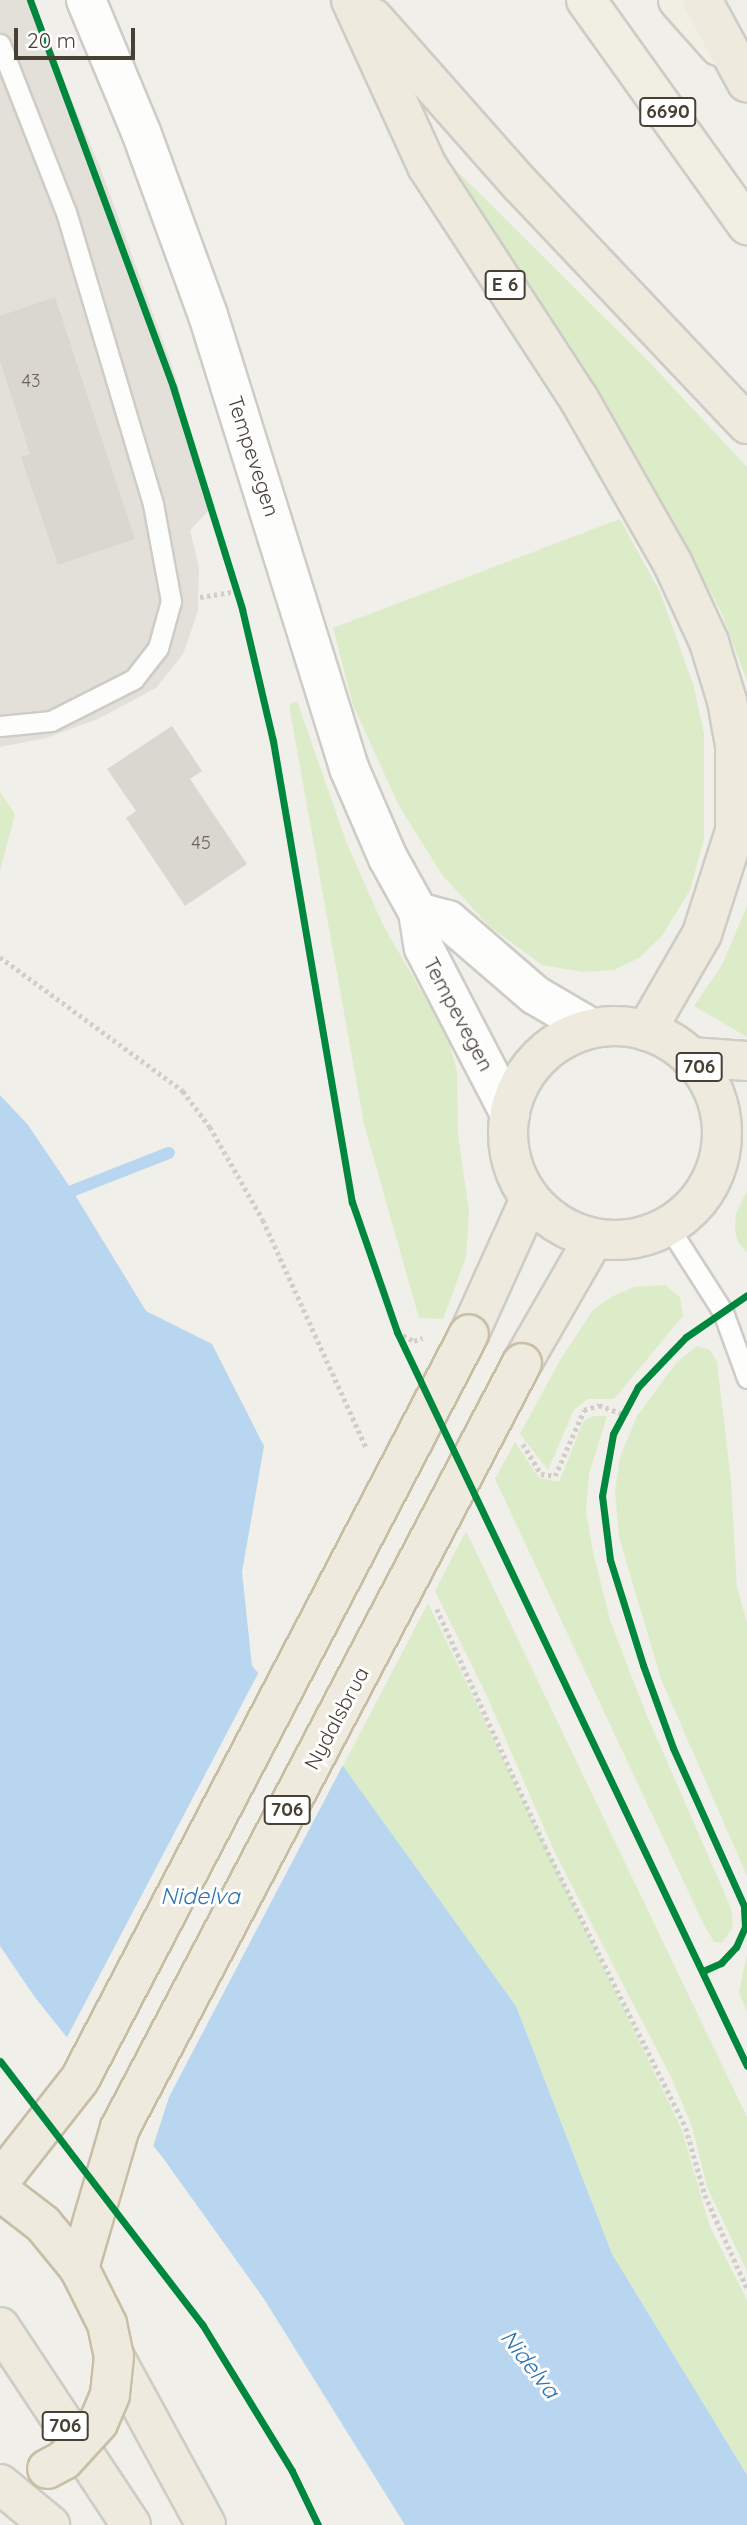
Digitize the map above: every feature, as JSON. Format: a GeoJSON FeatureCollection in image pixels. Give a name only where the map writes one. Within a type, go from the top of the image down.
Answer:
{"type":"FeatureCollection","features":[{"type":"Feature","properties":{"kind":"highway","name":"E 6"},"geometry":{"type":"LineString","coordinates":[[351,0],[427,166],[579,399],[673,565],[709,642],[727,701],[736,745],[735,831],[702,934],[646,1031]]}},
{"type":"Feature","properties":{"kind":"highway"},"geometry":{"type":"LineString","coordinates":[[358,0],[512,176],[747,424]]}},
{"type":"Feature","properties":{"kind":"highway"},"geometry":{"type":"LineString","coordinates":[[702,0],[739,72]]}},
{"type":"Feature","properties":{"kind":"highway","name":"706"},"geometry":{"type":"LineString","coordinates":[[619,1026],[646,1031],[690,1057],[706,1076],[722,1122],[715,1170],[696,1202],[668,1226],[620,1240],[594,1238],[570,1231],[530,1199],[509,1154],[510,1114],[525,1074],[543,1054],[566,1038],[591,1028],[619,1026]]}},
{"type":"Feature","properties":{"kind":"highway","name":"706"},"geometry":{"type":"LineString","coordinates":[[690,1057],[747,1061]]}},
{"type":"Feature","properties":{"kind":"highway","name":"706"},"geometry":{"type":"LineString","coordinates":[[715,1170],[747,1146]]}},
{"type":"Feature","properties":{"kind":"highway","name":"706"},"geometry":{"type":"LineString","coordinates":[[0,2181],[80,2079],[469,1334],[530,1199]]}},
{"type":"Feature","properties":{"kind":"highway","name":"Nydalsbrua"},"geometry":{"type":"LineString","coordinates":[[79,2268],[120,2128],[522,1363],[594,1238]]}},
{"type":"Feature","properties":{"kind":"highway","name":"706"},"geometry":{"type":"LineString","coordinates":[[0,2191],[43,2224],[79,2268],[107,2324],[114,2356],[206,2525]]}},
{"type":"Feature","properties":{"kind":"highway","name":"706"},"geometry":{"type":"LineString","coordinates":[[0,2328],[131,2525]]}},
{"type":"Feature","properties":{"kind":"highway","name":"706"},"geometry":{"type":"LineString","coordinates":[[0,2482],[19,2480],[64,2460],[98,2423],[110,2395],[114,2356]]}},
{"type":"Feature","properties":{"kind":"highway","name":"706"},"geometry":{"type":"LineString","coordinates":[[0,2482],[50,2525]]}},
{"type":"Feature","properties":{"kind":"main road","name":"6690"},"geometry":{"type":"LineString","coordinates":[[586,0],[747,225]]}},
{"type":"Feature","properties":{"kind":"main road"},"geometry":{"type":"LineString","coordinates":[[678,0],[739,72]]}},
{"type":"Feature","properties":{"kind":"street","name":"Tempevegen"},"geometry":{"type":"LineString","coordinates":[[86,0],[141,132],[208,315],[349,768],[388,858],[418,912],[424,948],[510,1114]]}},
{"type":"Feature","properties":{"kind":"street","name":"Tempevegen"},"geometry":{"type":"LineString","coordinates":[[418,912],[447,920],[535,995],[591,1028]]}},
{"type":"Feature","properties":{"kind":"lane"},"geometry":{"type":"LineString","coordinates":[[0,44],[66,212],[153,504],[171,601],[158,648],[134,679],[51,721],[0,726]]}},
{"type":"Feature","properties":{"kind":"lane"},"geometry":{"type":"LineString","coordinates":[[668,1226],[723,1312],[747,1378]]}},
{"type":"Feature","properties":{"kind":"path"},"geometry":{"type":"LineString","coordinates":[[232,578],[239,600]]}},
{"type":"Feature","properties":{"kind":"path"},"geometry":{"type":"LineString","coordinates":[[394,1321],[403,1344]]}},
{"type":"Feature","properties":{"kind":"path"},"geometry":{"type":"LineString","coordinates":[[618,1424],[627,1405]]}},
{"type":"Feature","properties":{"kind":"shaded area"},"geometry":{"type":"Polygon","coordinates":[[[0,0],[29,0],[100,167],[173,369],[212,507],[190,530],[199,567],[198,611],[183,654],[156,688],[98,719],[46,738],[0,747],[0,0]]]}},
{"type":"Feature","properties":{"kind":"green space"},"geometry":{"type":"Polygon","coordinates":[[[440,154],[651,364],[747,467],[747,681],[721,612],[678,532],[528,284],[440,154]]]}},
{"type":"Feature","properties":{"kind":"green space"},"geometry":{"type":"Polygon","coordinates":[[[620,519],[660,592],[694,687],[704,734],[704,839],[690,890],[662,936],[639,958],[614,970],[582,972],[542,965],[489,926],[443,876],[399,806],[353,705],[333,628],[620,519]]]}},
{"type":"Feature","properties":{"kind":"green space"},"geometry":{"type":"Polygon","coordinates":[[[297,701],[347,844],[383,925],[448,1037],[457,1072],[458,1134],[469,1212],[466,1257],[443,1319],[419,1318],[364,1124],[289,705],[297,701]]]}},
{"type":"Feature","properties":{"kind":"green space"},"geometry":{"type":"Polygon","coordinates":[[[0,792],[15,814],[0,871],[0,792]]]}},
{"type":"Feature","properties":{"kind":"green space"},"geometry":{"type":"Polygon","coordinates":[[[747,906],[747,1037],[694,1006],[722,965],[747,906]]]}},
{"type":"Feature","properties":{"kind":"green space"},"geometry":{"type":"Polygon","coordinates":[[[747,1191],[747,1252],[738,1243],[735,1230],[736,1213],[747,1191]]]}},
{"type":"Feature","properties":{"kind":"green space"},"geometry":{"type":"Polygon","coordinates":[[[665,1285],[680,1297],[683,1316],[614,1399],[588,1399],[574,1410],[548,1470],[520,1434],[560,1360],[593,1310],[611,1297],[634,1287],[665,1285]]]}},
{"type":"Feature","properties":{"kind":"green space"},"geometry":{"type":"Polygon","coordinates":[[[697,1346],[710,1350],[717,1362],[731,1481],[737,1587],[747,1623],[747,1876],[661,1679],[619,1537],[615,1492],[620,1457],[637,1416],[676,1363],[697,1346]]]}},
{"type":"Feature","properties":{"kind":"green space"},"geometry":{"type":"Polygon","coordinates":[[[593,1416],[607,1416],[589,1474],[586,1511],[593,1552],[610,1620],[645,1711],[731,1908],[733,1927],[722,1943],[714,1942],[703,1923],[495,1479],[515,1442],[539,1478],[559,1482],[583,1422],[593,1416]]]}},
{"type":"Feature","properties":{"kind":"green space"},"geometry":{"type":"Polygon","coordinates":[[[466,1531],[747,2117],[747,2271],[707,2187],[692,2126],[670,2075],[555,1853],[486,1694],[435,1591],[466,1531]]]}},
{"type":"Feature","properties":{"kind":"green space"},"geometry":{"type":"Polygon","coordinates":[[[428,1603],[682,2130],[710,2227],[747,2300],[747,2475],[612,2254],[516,2006],[343,1766],[428,1603]]]}},
{"type":"Feature","properties":{"kind":"green space"},"geometry":{"type":"Polygon","coordinates":[[[747,1954],[747,2012],[739,1992],[747,1954]]]}},
{"type":"Feature","properties":{"kind":"water","name":"Nidelva"},"geometry":{"type":"Polygon","coordinates":[[[0,1095],[28,1125],[72,1190],[146,1311],[212,1344],[264,1446],[242,1572],[252,1666],[343,1766],[516,2006],[612,2254],[747,2475],[747,2525],[405,2525],[264,2299],[163,2158],[34,1996],[0,1946],[0,1095]]]}},
{"type":"Feature","properties":{"kind":"pier"},"geometry":{"type":"Polygon","coordinates":[[[260,1670],[344,1763],[169,2097],[152,2150],[65,2041],[260,1670]]]}},
{"type":"Feature","properties":{"kind":"building"},"geometry":{"type":"Polygon","coordinates":[[[55,297],[135,539],[58,565],[21,457],[30,454],[0,361],[0,316],[55,297]]]}},
{"type":"Feature","properties":{"kind":"building"},"geometry":{"type":"Polygon","coordinates":[[[172,726],[202,771],[190,779],[247,864],[185,906],[126,818],[136,811],[107,769],[172,726]]]}},
{"type":"Feature","properties":{"kind":"waterway"},"geometry":{"type":"LineString","coordinates":[[59,1196],[169,1153]]}},
{"type":"Feature","properties":{"kind":"cycle path"},"geometry":{"type":"LineString","coordinates":[[30,0],[173,387],[242,609],[273,741],[352,1202],[397,1332],[747,2066]]}},
{"type":"Feature","properties":{"kind":"cycle path"},"geometry":{"type":"LineString","coordinates":[[703,1971],[721,1963],[736,1947],[745,1927],[744,1906],[673,1748],[643,1665],[610,1560],[602,1496],[613,1434],[638,1387],[686,1337],[747,1295]]}},
{"type":"Feature","properties":{"kind":"cycle path"},"geometry":{"type":"LineString","coordinates":[[0,2061],[202,2324],[292,2471],[318,2525]]}}]}
